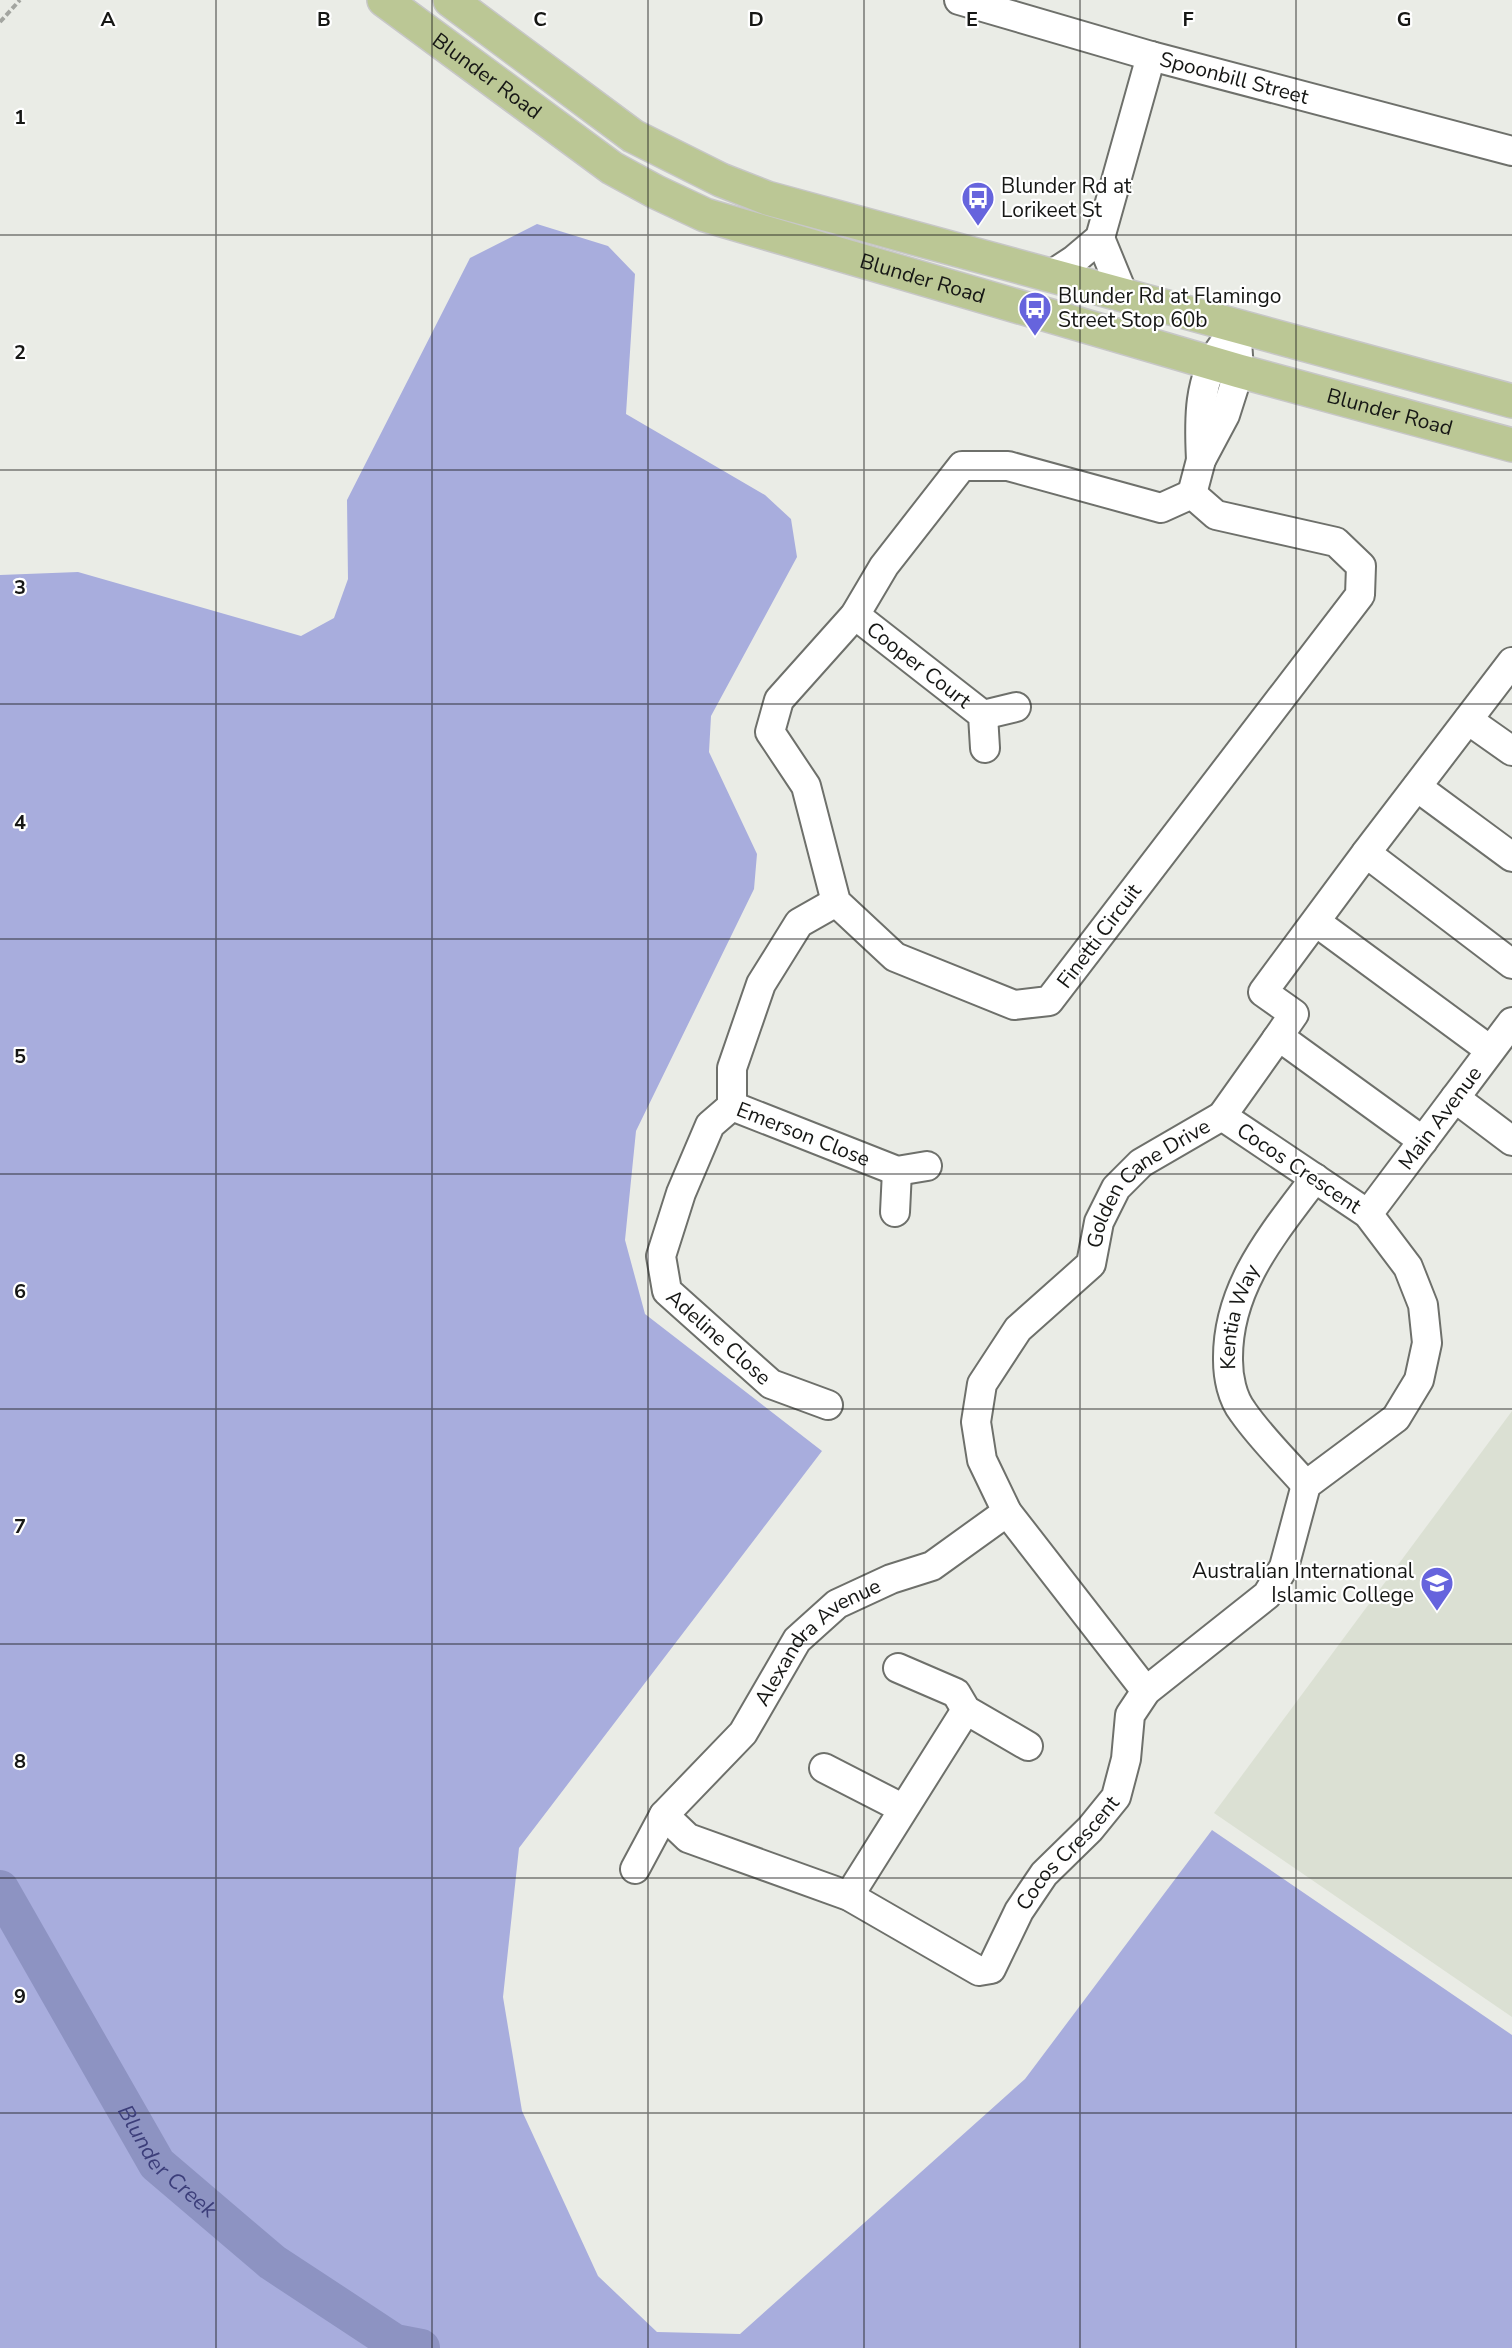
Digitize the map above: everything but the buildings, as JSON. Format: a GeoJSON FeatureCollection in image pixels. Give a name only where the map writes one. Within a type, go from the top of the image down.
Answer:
{"type":"FeatureCollection","features":[{"type":"Feature","properties":{"kind":"main road","name":"Blunder Road"},"geometry":{"type":"LineString","coordinates":[[384,0],[612,168],[705,215],[1225,366],[1512,446]]}},
{"type":"Feature","properties":{"kind":"main road","name":"Blunder Road"},"geometry":{"type":"LineString","coordinates":[[450,0],[633,136],[721,180],[767,198],[1512,401]]}},
{"type":"Feature","properties":{"kind":"street","name":"Spoonbill Street"},"geometry":{"type":"LineString","coordinates":[[959,0],[1151,56],[1512,151]]}},
{"type":"Feature","properties":{"kind":"street"},"geometry":{"type":"LineString","coordinates":[[1051,275],[1074,260],[1100,238],[1151,56]]}},
{"type":"Feature","properties":{"kind":"street"},"geometry":{"type":"LineString","coordinates":[[1100,238],[1123,294]]}},
{"type":"Feature","properties":{"kind":"street"},"geometry":{"type":"LineString","coordinates":[[836,902],[806,786],[770,732],[779,700],[855,615],[884,566],[962,466],[1008,466],[1161,508],[1192,494],[1201,460],[1198,416],[1225,366],[1236,326]]}},
{"type":"Feature","properties":{"kind":"street","name":"Finetti Circuit"},"geometry":{"type":"LineString","coordinates":[[836,902],[895,957],[1014,1005],[1049,1001],[1360,595],[1361,566],[1336,542],[1216,515],[1192,494]]}},
{"type":"Feature","properties":{"kind":"street","name":"Cooper Court"},"geometry":{"type":"LineString","coordinates":[[855,615],[983,715],[985,748]]}},
{"type":"Feature","properties":{"kind":"street"},"geometry":{"type":"LineString","coordinates":[[1505,1034],[1316,922],[1512,662]]}},
{"type":"Feature","properties":{"kind":"street","name":"Cooper Court"},"geometry":{"type":"LineString","coordinates":[[983,715],[1016,707]]}},
{"type":"Feature","properties":{"kind":"street"},"geometry":{"type":"LineString","coordinates":[[1468,720],[1512,751]]}},
{"type":"Feature","properties":{"kind":"street"},"geometry":{"type":"LineString","coordinates":[[1417,787],[1512,857]]}},
{"type":"Feature","properties":{"kind":"street"},"geometry":{"type":"LineString","coordinates":[[1366,853],[1512,964]]}},
{"type":"Feature","properties":{"kind":"street","name":"Emerson Close"},"geometry":{"type":"LineString","coordinates":[[836,902],[799,922],[761,984],[732,1068],[732,1106],[897,1171],[927,1166]]}},
{"type":"Feature","properties":{"kind":"street","name":"Golden Cane Drive"},"geometry":{"type":"LineString","coordinates":[[1146,1691],[1007,1512],[982,1460],[976,1422],[981,1384],[1018,1329],[1091,1264],[1099,1222],[1116,1188],[1141,1163],[1222,1116],[1294,1014],[1263,993],[1316,922]]}},
{"type":"Feature","properties":{"kind":"street","name":"Main Avenue"},"geometry":{"type":"LineString","coordinates":[[1368,1214],[1505,1034]]}},
{"type":"Feature","properties":{"kind":"street"},"geometry":{"type":"LineString","coordinates":[[1276,1040],[1285,1041],[1423,1141]]}},
{"type":"Feature","properties":{"kind":"street"},"geometry":{"type":"LineString","coordinates":[[1455,1098],[1512,1141]]}},
{"type":"Feature","properties":{"kind":"street","name":"Adeline Close"},"geometry":{"type":"LineString","coordinates":[[732,1106],[710,1125],[681,1193],[660,1256],[667,1291],[771,1384],[828,1406]]}},
{"type":"Feature","properties":{"kind":"street","name":"Cocos Crescent"},"geometry":{"type":"LineString","coordinates":[[664,1815],[688,1838],[849,1896],[979,1971],[991,1969],[1019,1911],[1044,1874],[1090,1829],[1116,1797],[1126,1759],[1130,1715],[1146,1691],[1267,1595],[1284,1567],[1306,1485],[1396,1418],[1419,1380],[1427,1343],[1423,1305],[1408,1267],[1368,1214],[1222,1116]]}},
{"type":"Feature","properties":{"kind":"street","name":"Emerson Close"},"geometry":{"type":"LineString","coordinates":[[895,1212],[897,1171]]}},
{"type":"Feature","properties":{"kind":"street","name":"Kentia Way"},"geometry":{"type":"LineString","coordinates":[[1306,1485],[1241,1411],[1228,1377],[1228,1336],[1241,1289],[1260,1252],[1315,1178]]}},
{"type":"Feature","properties":{"kind":"street","name":"Alexandra Avenue"},"geometry":{"type":"LineString","coordinates":[[635,1869],[664,1815],[743,1733],[797,1640],[837,1604],[891,1579],[932,1566],[1007,1512]]}},
{"type":"Feature","properties":{"kind":"street"},"geometry":{"type":"LineString","coordinates":[[898,1668],[956,1693],[966,1710],[1028,1746]]}},
{"type":"Feature","properties":{"kind":"street"},"geometry":{"type":"LineString","coordinates":[[849,1896],[902,1808],[966,1710]]}},
{"type":"Feature","properties":{"kind":"street"},"geometry":{"type":"LineString","coordinates":[[824,1768],[902,1808]]}},
{"type":"Feature","properties":{"kind":"path"},"geometry":{"type":"LineString","coordinates":[[0,22],[20,0]]}},
{"type":"Feature","properties":{"kind":"shaded area"},"geometry":{"type":"Polygon","coordinates":[[[537,224],[608,246],[635,274],[626,414],[765,495],[791,519],[797,557],[711,716],[709,752],[757,854],[754,889],[636,1131],[625,1240],[645,1314],[822,1451],[519,1848],[503,1997],[522,2111],[598,2276],[657,2332],[740,2334],[1025,2079],[1212,1830],[1512,2035],[1512,2348],[0,2348],[0,575],[78,572],[301,636],[334,618],[348,579],[347,500],[470,258],[537,224]]]}},
{"type":"Feature","properties":{"kind":"shaded area","name":"Australian International Islamic College"},"geometry":{"type":"Polygon","coordinates":[[[1512,1411],[1512,2017],[1214,1813],[1512,1411]]]}},
{"type":"Feature","properties":{"kind":"waterway","name":"Blunder Creek"},"geometry":{"type":"LineString","coordinates":[[0,1889],[157,2164],[272,2262],[395,2343],[421,2348]]}},
{"type":"Feature","properties":{"kind":"place","name":"Blunder Rd at Lorikeet St"},"geometry":{"type":"Point","coordinates":[978,227]}},
{"type":"Feature","properties":{"kind":"place","name":"Blunder Rd at Flamingo Street Stop 60b"},"geometry":{"type":"Point","coordinates":[1035,337]}},
{"type":"Feature","properties":{"kind":"place","name":"Australian International Islamic College"},"geometry":{"type":"Point","coordinates":[1437,1612]}}]}
